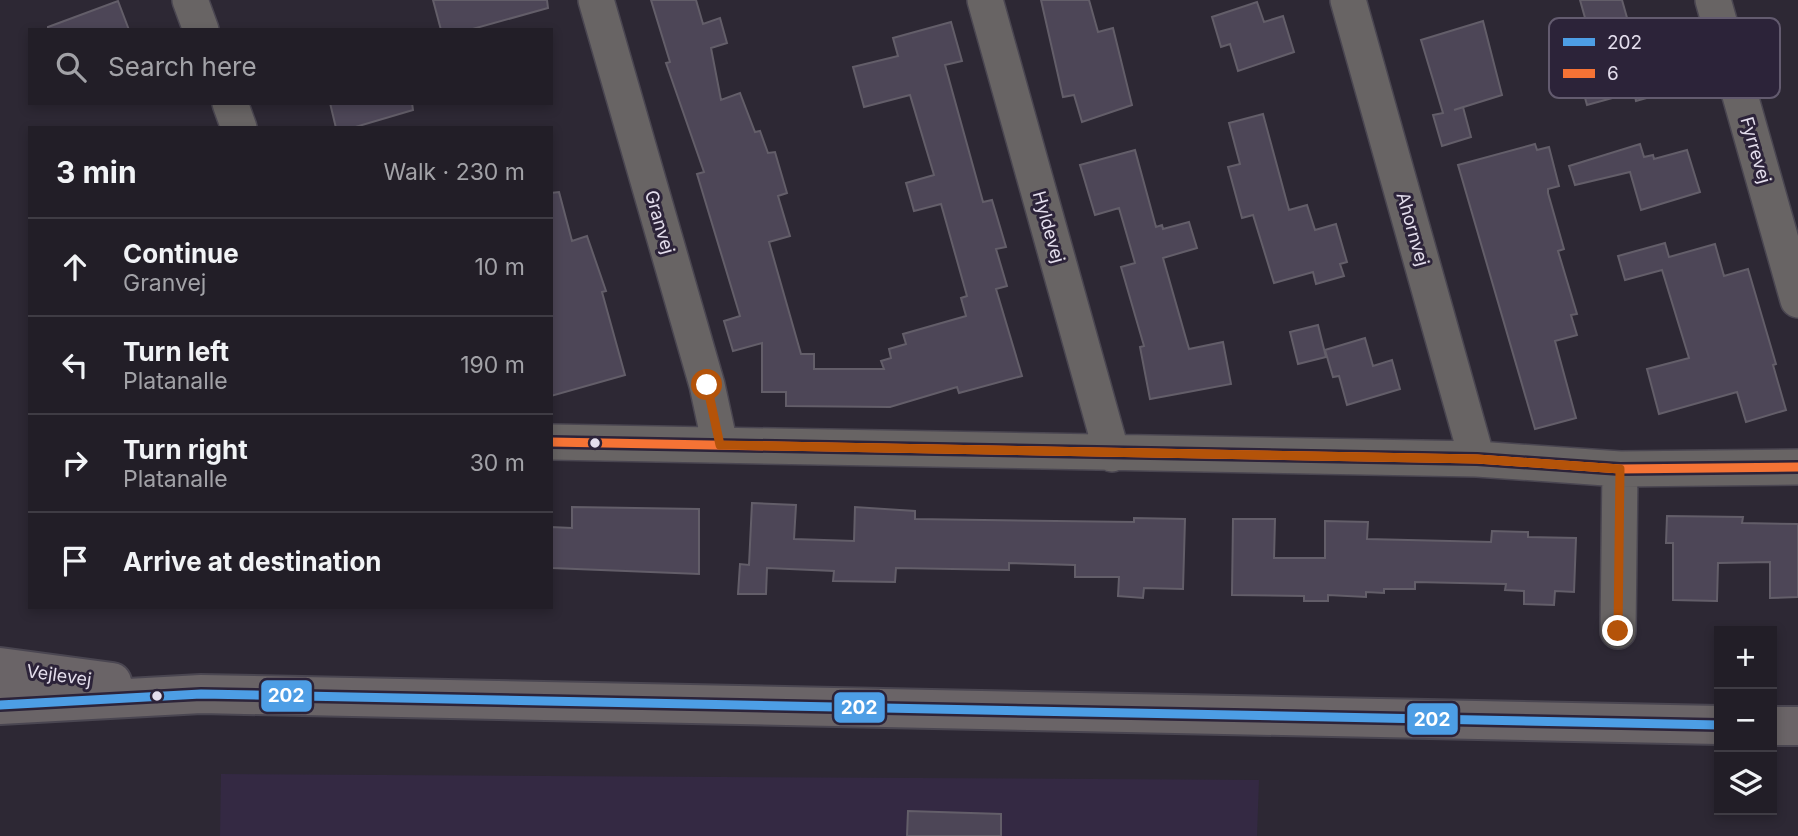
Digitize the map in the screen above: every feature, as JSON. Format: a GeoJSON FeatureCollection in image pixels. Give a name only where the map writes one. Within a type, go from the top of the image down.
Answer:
{"type":"FeatureCollection","features":[{"type":"Feature","properties":{"kind":"main road","name":"Vejlevej"},"geometry":{"type":"LineString","coordinates":[[0,667],[201,694]]}},
{"type":"Feature","properties":{"kind":"main road","name":"Vejlevej"},"geometry":{"type":"LineString","coordinates":[[0,705],[201,694],[1714,724]]}},
{"type":"Feature","properties":{"kind":"main road"},"geometry":{"type":"LineString","coordinates":[[1777,726],[1798,726]]}},
{"type":"Feature","properties":{"kind":"street"},"geometry":{"type":"LineString","coordinates":[[190,0],[200,28]]}},
{"type":"Feature","properties":{"kind":"street","name":"Granvej"},"geometry":{"type":"LineString","coordinates":[[596,0],[707,385],[720,445]]}},
{"type":"Feature","properties":{"kind":"street","name":"Hyldevej"},"geometry":{"type":"LineString","coordinates":[[985,0],[1112,454]]}},
{"type":"Feature","properties":{"kind":"street","name":"Ahornvej"},"geometry":{"type":"LineString","coordinates":[[1348,0],[1477,459]]}},
{"type":"Feature","properties":{"kind":"street","name":"Fyrrevej"},"geometry":{"type":"LineString","coordinates":[[1713,0],[1718,18]]}},
{"type":"Feature","properties":{"kind":"street","name":"Fyrrevej"},"geometry":{"type":"LineString","coordinates":[[1741,98],[1798,300]]}},
{"type":"Feature","properties":{"kind":"street"},"geometry":{"type":"LineString","coordinates":[[231,105],[238,126]]}},
{"type":"Feature","properties":{"kind":"street"},"geometry":{"type":"LineString","coordinates":[[553,442],[1477,459],[1620,469],[1798,467]]}},
{"type":"Feature","properties":{"kind":"street"},"geometry":{"type":"LineString","coordinates":[[1618,631],[1620,469]]}},
{"type":"Feature","properties":{"kind":"shaded area"},"geometry":{"type":"Polygon","coordinates":[[[221,774],[1259,780],[1257,836],[220,836],[221,774]]]}},
{"type":"Feature","properties":{"kind":"building"},"geometry":{"type":"Polygon","coordinates":[[[433,0],[547,0],[548,8],[476,28],[440,28],[433,0]]]}},
{"type":"Feature","properties":{"kind":"building"},"geometry":{"type":"Polygon","coordinates":[[[651,0],[696,0],[703,24],[720,18],[727,43],[711,48],[721,100],[740,93],[755,132],[760,131],[768,153],[775,152],[787,193],[778,196],[790,236],[769,242],[801,354],[814,354],[814,369],[884,369],[881,361],[891,358],[889,349],[906,344],[903,334],[966,316],[961,298],[967,296],[941,204],[914,211],[906,183],[934,175],[910,95],[864,107],[853,67],[898,56],[893,38],[951,22],[962,61],[945,65],[983,202],[992,200],[1006,247],[996,249],[1007,286],[996,289],[1022,376],[959,393],[957,387],[890,407],[786,406],[786,392],[762,392],[762,343],[733,351],[724,321],[740,316],[697,174],[704,172],[666,63],[670,62],[651,0]]]}},
{"type":"Feature","properties":{"kind":"building"},"geometry":{"type":"Polygon","coordinates":[[[1041,0],[1089,0],[1098,32],[1113,28],[1132,105],[1082,122],[1074,95],[1063,97],[1041,0]]]}},
{"type":"Feature","properties":{"kind":"building"},"geometry":{"type":"Polygon","coordinates":[[[1580,0],[1622,0],[1627,18],[1585,18],[1580,0]]]}},
{"type":"Feature","properties":{"kind":"building"},"geometry":{"type":"Polygon","coordinates":[[[118,1],[128,28],[48,28],[118,1]]]}},
{"type":"Feature","properties":{"kind":"building"},"geometry":{"type":"Polygon","coordinates":[[[1257,2],[1264,22],[1283,16],[1294,52],[1238,71],[1230,44],[1221,47],[1212,17],[1257,2]]]}},
{"type":"Feature","properties":{"kind":"building"},"geometry":{"type":"Polygon","coordinates":[[[1483,21],[1502,95],[1463,107],[1471,137],[1442,146],[1433,115],[1443,113],[1421,40],[1483,21]]]}},
{"type":"Feature","properties":{"kind":"building"},"geometry":{"type":"Polygon","coordinates":[[[1585,98],[1612,98],[1587,105],[1585,98]]]}},
{"type":"Feature","properties":{"kind":"building"},"geometry":{"type":"Polygon","coordinates":[[[330,105],[412,105],[413,110],[359,126],[336,126],[330,105]]]}},
{"type":"Feature","properties":{"kind":"building"},"geometry":{"type":"Polygon","coordinates":[[[1263,114],[1289,210],[1307,205],[1315,230],[1336,224],[1347,262],[1340,264],[1344,276],[1316,284],[1313,272],[1274,283],[1253,215],[1242,218],[1228,167],[1240,164],[1229,123],[1263,114]]]}},
{"type":"Feature","properties":{"kind":"building"},"geometry":{"type":"Polygon","coordinates":[[[1535,144],[1537,150],[1549,147],[1559,186],[1548,189],[1548,193],[1564,249],[1558,251],[1577,314],[1571,315],[1577,335],[1555,341],[1576,418],[1535,429],[1458,165],[1535,144]]]}},
{"type":"Feature","properties":{"kind":"building"},"geometry":{"type":"Polygon","coordinates":[[[1640,144],[1644,157],[1653,155],[1654,159],[1687,150],[1700,192],[1641,210],[1630,172],[1575,185],[1569,166],[1640,144]]]}},
{"type":"Feature","properties":{"kind":"building"},"geometry":{"type":"Polygon","coordinates":[[[1135,150],[1156,227],[1162,225],[1163,229],[1189,222],[1197,248],[1163,258],[1189,349],[1223,342],[1231,384],[1150,399],[1140,347],[1144,346],[1121,267],[1135,263],[1119,208],[1095,215],[1080,165],[1135,150]]]}},
{"type":"Feature","properties":{"kind":"building"},"geometry":{"type":"Polygon","coordinates":[[[559,192],[572,241],[587,236],[606,291],[602,292],[625,375],[553,395],[553,193],[559,192]]]}},
{"type":"Feature","properties":{"kind":"building"},"geometry":{"type":"Polygon","coordinates":[[[1665,243],[1669,257],[1715,244],[1724,276],[1748,269],[1776,364],[1773,365],[1786,410],[1746,422],[1737,392],[1659,414],[1647,369],[1689,358],[1662,270],[1625,280],[1618,256],[1665,243]]]}},
{"type":"Feature","properties":{"kind":"building"},"geometry":{"type":"Polygon","coordinates":[[[1318,325],[1326,357],[1298,364],[1290,332],[1318,325]]]}},
{"type":"Feature","properties":{"kind":"building"},"geometry":{"type":"Polygon","coordinates":[[[1365,338],[1373,366],[1392,360],[1400,389],[1347,405],[1339,376],[1333,377],[1325,350],[1365,338]]]}},
{"type":"Feature","properties":{"kind":"building"},"geometry":{"type":"Polygon","coordinates":[[[752,503],[796,505],[794,539],[854,541],[855,507],[915,511],[915,519],[1134,522],[1134,518],[1185,519],[1183,589],[1144,588],[1143,598],[1118,596],[1119,577],[1075,577],[1075,565],[1009,563],[1009,570],[896,568],[895,582],[833,581],[834,571],[767,568],[766,594],[738,594],[740,564],[749,565],[752,503]]]}},
{"type":"Feature","properties":{"kind":"building"},"geometry":{"type":"Polygon","coordinates":[[[572,507],[699,509],[699,574],[553,568],[553,527],[572,528],[572,507]]]}},
{"type":"Feature","properties":{"kind":"building"},"geometry":{"type":"Polygon","coordinates":[[[1667,516],[1743,517],[1742,523],[1798,524],[1798,597],[1770,598],[1770,562],[1718,563],[1717,601],[1673,600],[1673,543],[1666,543],[1667,516]]]}},
{"type":"Feature","properties":{"kind":"building"},"geometry":{"type":"Polygon","coordinates":[[[1233,519],[1275,519],[1274,558],[1325,558],[1325,521],[1368,522],[1367,539],[1491,542],[1492,531],[1528,532],[1528,537],[1576,538],[1574,592],[1555,591],[1554,605],[1524,604],[1524,591],[1505,590],[1506,584],[1415,582],[1415,589],[1384,589],[1384,593],[1366,592],[1366,597],[1328,595],[1328,601],[1304,601],[1304,596],[1232,595],[1233,519]]]}},
{"type":"Feature","properties":{"kind":"building"},"geometry":{"type":"Polygon","coordinates":[[[908,811],[1001,814],[1001,836],[907,836],[908,811]]]}},
{"type":"Feature","properties":{"kind":"transit line","name":"6"},"geometry":{"type":"LineString","coordinates":[[553,442],[1477,459],[1620,469],[1798,467]]}},
{"type":"Feature","properties":{"kind":"transit line","name":"202"},"geometry":{"type":"LineString","coordinates":[[0,705],[201,694],[1714,725]]}},
{"type":"Feature","properties":{"kind":"route"},"geometry":{"type":"LineString","coordinates":[[707,385],[720,445],[1350,459],[1477,459],[1620,469],[1618,631]]}}]}
